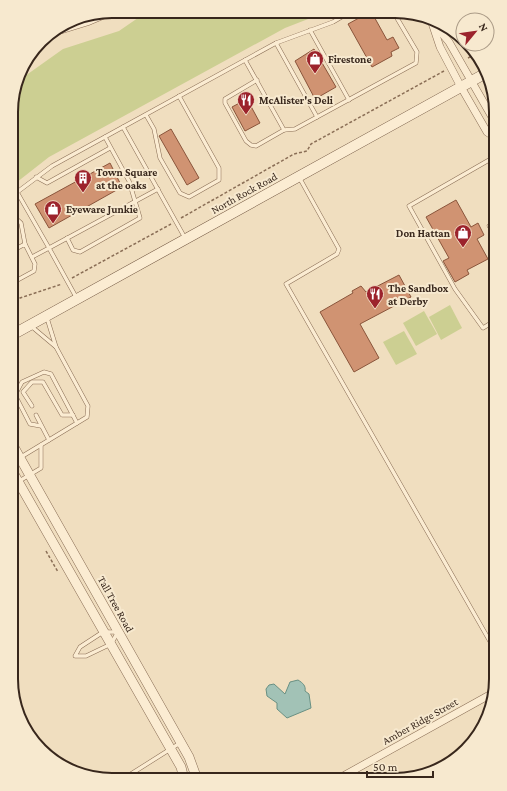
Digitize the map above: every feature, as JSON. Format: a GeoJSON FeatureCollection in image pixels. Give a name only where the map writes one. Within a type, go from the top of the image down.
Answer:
{"type":"FeatureCollection","features":[{"type":"Feature","properties":{"kind":"main road","name":"North Rock Road"},"geometry":{"type":"LineString","coordinates":[[18,332],[482,76]]}},
{"type":"Feature","properties":{"kind":"street"},"geometry":{"type":"LineString","coordinates":[[78,25],[88,21]]}},
{"type":"Feature","properties":{"kind":"street"},"geometry":{"type":"LineString","coordinates":[[433,26],[440,47],[461,87],[489,133]]}},
{"type":"Feature","properties":{"kind":"street"},"geometry":{"type":"LineString","coordinates":[[438,29],[449,42],[489,112]]}},
{"type":"Feature","properties":{"kind":"street","name":"Tall Tree Road"},"geometry":{"type":"LineString","coordinates":[[18,454],[189,757],[195,773]]}},
{"type":"Feature","properties":{"kind":"street"},"geometry":{"type":"LineString","coordinates":[[18,489],[111,644],[181,767],[182,773]]}},
{"type":"Feature","properties":{"kind":"street","name":"Amber Ridge Street"},"geometry":{"type":"LineString","coordinates":[[349,773],[487,697]]}},
{"type":"Feature","properties":{"kind":"lane"},"geometry":{"type":"LineString","coordinates":[[77,299],[18,192],[36,177],[104,137],[276,43],[333,22],[338,18]]}},
{"type":"Feature","properties":{"kind":"lane"},"geometry":{"type":"LineString","coordinates":[[257,80],[225,100],[225,103],[246,141],[251,145],[256,146],[284,130],[295,129],[416,63],[417,52],[397,18]]}},
{"type":"Feature","properties":{"kind":"lane"},"geometry":{"type":"LineString","coordinates":[[310,30],[349,100]]}},
{"type":"Feature","properties":{"kind":"lane"},"geometry":{"type":"LineString","coordinates":[[276,43],[317,117]]}},
{"type":"Feature","properties":{"kind":"lane"},"geometry":{"type":"LineString","coordinates":[[245,60],[284,130]]}},
{"type":"Feature","properties":{"kind":"lane"},"geometry":{"type":"LineString","coordinates":[[146,115],[154,129],[160,158],[180,193],[188,197],[219,180],[221,174],[219,168],[179,96]]}},
{"type":"Feature","properties":{"kind":"lane"},"geometry":{"type":"LineString","coordinates":[[123,127],[186,239]]}},
{"type":"Feature","properties":{"kind":"lane"},"geometry":{"type":"LineString","coordinates":[[67,238],[73,250],[80,252],[140,218],[129,181],[104,137]]}},
{"type":"Feature","properties":{"kind":"lane"},"geometry":{"type":"LineString","coordinates":[[36,177],[47,183],[110,148]]}},
{"type":"Feature","properties":{"kind":"lane"},"geometry":{"type":"LineString","coordinates":[[489,160],[409,206],[455,289],[483,328],[489,324]]}},
{"type":"Feature","properties":{"kind":"lane"},"geometry":{"type":"LineString","coordinates":[[299,176],[339,249],[337,254],[286,284],[489,640]]}},
{"type":"Feature","properties":{"kind":"lane"},"geometry":{"type":"LineString","coordinates":[[32,257],[158,188]]}},
{"type":"Feature","properties":{"kind":"lane"},"geometry":{"type":"LineString","coordinates":[[18,220],[21,223],[25,244],[35,264],[34,271],[18,280]]}},
{"type":"Feature","properties":{"kind":"lane"},"geometry":{"type":"LineString","coordinates":[[18,248],[25,244]]}},
{"type":"Feature","properties":{"kind":"lane"},"geometry":{"type":"LineString","coordinates":[[20,458],[87,417],[88,406],[56,347],[46,316]]}},
{"type":"Feature","properties":{"kind":"lane"},"geometry":{"type":"LineString","coordinates":[[31,325],[56,347]]}},
{"type":"Feature","properties":{"kind":"lane"},"geometry":{"type":"LineString","coordinates":[[18,389],[22,382],[44,372],[51,374],[77,423]]}},
{"type":"Feature","properties":{"kind":"lane"},"geometry":{"type":"LineString","coordinates":[[32,406],[23,392],[32,382],[43,382],[62,415],[73,415]]}},
{"type":"Feature","properties":{"kind":"lane"},"geometry":{"type":"LineString","coordinates":[[18,401],[30,424],[41,426]]}},
{"type":"Feature","properties":{"kind":"lane"},"geometry":{"type":"LineString","coordinates":[[36,415],[49,440]]}},
{"type":"Feature","properties":{"kind":"lane"},"geometry":{"type":"LineString","coordinates":[[18,482],[41,468],[41,445]]}},
{"type":"Feature","properties":{"kind":"lane"},"geometry":{"type":"LineString","coordinates":[[103,632],[118,632],[111,644],[86,656],[75,656],[80,647],[103,632]]}},
{"type":"Feature","properties":{"kind":"lane"},"geometry":{"type":"LineString","coordinates":[[132,773],[181,743]]}},
{"type":"Feature","properties":{"kind":"path"},"geometry":{"type":"LineString","coordinates":[[18,300],[58,286],[294,154],[307,151],[311,144],[441,73]]}},
{"type":"Feature","properties":{"kind":"green space"},"geometry":{"type":"Polygon","coordinates":[[[138,18],[311,18],[285,28],[49,157],[18,181],[18,112],[20,94],[25,76],[63,49],[119,31],[138,18]]]}},
{"type":"Feature","properties":{"kind":"green space"},"geometry":{"type":"Polygon","coordinates":[[[450,305],[462,328],[441,340],[429,317],[450,305]]]}},
{"type":"Feature","properties":{"kind":"green space"},"geometry":{"type":"Polygon","coordinates":[[[424,311],[437,334],[416,346],[403,323],[424,311]]]}},
{"type":"Feature","properties":{"kind":"green space"},"geometry":{"type":"Polygon","coordinates":[[[404,331],[417,354],[396,365],[383,342],[404,331]]]}},
{"type":"Feature","properties":{"kind":"shaded area"},"geometry":{"type":"Polygon","coordinates":[[[298,680],[304,685],[305,691],[309,694],[311,708],[287,718],[277,709],[277,703],[267,696],[266,689],[269,685],[274,684],[285,694],[290,682],[298,680]]]}},
{"type":"Feature","properties":{"kind":"building"},"geometry":{"type":"Polygon","coordinates":[[[359,18],[375,18],[387,40],[393,37],[399,48],[391,52],[392,56],[372,67],[348,24],[359,18]]]}},
{"type":"Feature","properties":{"kind":"building","name":"Firestone"},"geometry":{"type":"Polygon","coordinates":[[[314,49],[336,87],[315,99],[295,61],[314,49]]]}},
{"type":"Feature","properties":{"kind":"building","name":"McAlister's Deli"},"geometry":{"type":"Polygon","coordinates":[[[247,99],[260,123],[245,131],[232,107],[247,99]]]}},
{"type":"Feature","properties":{"kind":"building"},"geometry":{"type":"Polygon","coordinates":[[[171,129],[199,178],[187,185],[159,136],[171,129]]]}},
{"type":"Feature","properties":{"kind":"building","name":"Town Square at the oaks"},"geometry":{"type":"Polygon","coordinates":[[[110,163],[122,187],[49,228],[35,204],[110,163]]]}},
{"type":"Feature","properties":{"kind":"building","name":"Don Hattan"},"geometry":{"type":"Polygon","coordinates":[[[456,200],[471,227],[478,223],[484,235],[477,239],[488,259],[467,270],[469,274],[455,282],[443,261],[449,258],[426,217],[456,200]]]}},
{"type":"Feature","properties":{"kind":"building"},"geometry":{"type":"Polygon","coordinates":[[[399,275],[411,297],[360,324],[379,358],[354,372],[320,312],[353,293],[352,291],[361,286],[366,292],[399,275]]]}},
{"type":"Feature","properties":{"kind":"place","name":"Firestone"},"geometry":{"type":"Point","coordinates":[315,74]}},
{"type":"Feature","properties":{"kind":"place","name":"McAlister's Deli"},"geometry":{"type":"Point","coordinates":[246,115]}},
{"type":"Feature","properties":{"kind":"place","name":"Town Square at the oaks"},"geometry":{"type":"Point","coordinates":[83,193]}},
{"type":"Feature","properties":{"kind":"place","name":"Eyeware Junkie"},"geometry":{"type":"Point","coordinates":[53,224]}},
{"type":"Feature","properties":{"kind":"place","name":"Don Hattan"},"geometry":{"type":"Point","coordinates":[463,248]}},
{"type":"Feature","properties":{"kind":"place","name":"The Sandbox at Derby"},"geometry":{"type":"Point","coordinates":[375,309]}}]}
